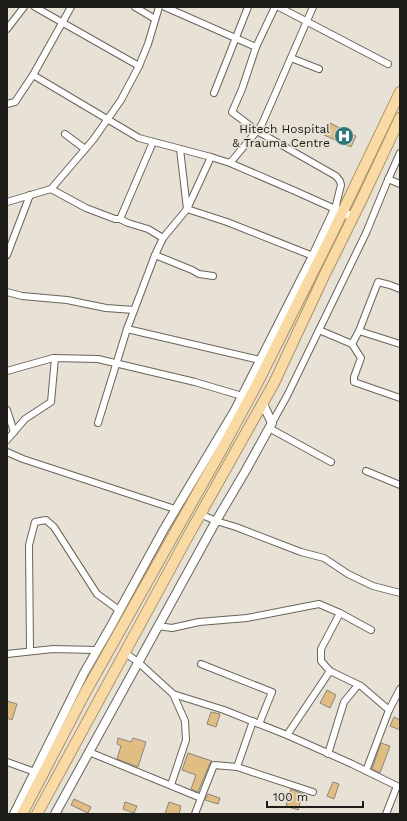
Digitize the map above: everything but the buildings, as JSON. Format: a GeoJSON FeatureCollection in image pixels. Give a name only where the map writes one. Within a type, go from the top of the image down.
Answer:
{"type":"FeatureCollection","features":[{"type":"Feature","properties":{"kind":"highway"},"geometry":{"type":"LineString","coordinates":[[22,814],[85,693],[239,410],[257,384],[339,211],[351,194],[400,92]]}},
{"type":"Feature","properties":{"kind":"highway"},"geometry":{"type":"LineString","coordinates":[[38,814],[200,514],[274,383],[400,118]]}},
{"type":"Feature","properties":{"kind":"street"},"geometry":{"type":"LineString","coordinates":[[7,29],[24,7]]}},
{"type":"Feature","properties":{"kind":"street"},"geometry":{"type":"LineString","coordinates":[[35,7],[139,66]]}},
{"type":"Feature","properties":{"kind":"street"},"geometry":{"type":"LineString","coordinates":[[7,104],[15,102],[71,7]]}},
{"type":"Feature","properties":{"kind":"street"},"geometry":{"type":"LineString","coordinates":[[135,7],[155,19]]}},
{"type":"Feature","properties":{"kind":"street"},"geometry":{"type":"LineString","coordinates":[[7,202],[51,189],[93,140],[121,100],[139,66],[148,44],[159,7]]}},
{"type":"Feature","properties":{"kind":"street"},"geometry":{"type":"LineString","coordinates":[[165,7],[256,47]]}},
{"type":"Feature","properties":{"kind":"street"},"geometry":{"type":"LineString","coordinates":[[214,93],[248,7]]}},
{"type":"Feature","properties":{"kind":"street"},"geometry":{"type":"LineString","coordinates":[[14,814],[84,673],[164,529],[239,410],[242,396],[260,360],[313,256],[339,211],[341,184],[339,178],[258,131],[232,112],[242,90],[256,47],[275,7]]}},
{"type":"Feature","properties":{"kind":"street"},"geometry":{"type":"LineString","coordinates":[[279,7],[388,64]]}},
{"type":"Feature","properties":{"kind":"street"},"geometry":{"type":"LineString","coordinates":[[230,163],[258,131],[262,124],[313,7]]}},
{"type":"Feature","properties":{"kind":"street"},"geometry":{"type":"LineString","coordinates":[[291,58],[319,69]]}},
{"type":"Feature","properties":{"kind":"street"},"geometry":{"type":"LineString","coordinates":[[32,75],[139,138],[230,163],[353,217]]}},
{"type":"Feature","properties":{"kind":"street"},"geometry":{"type":"LineString","coordinates":[[65,134],[85,149]]}},
{"type":"Feature","properties":{"kind":"street"},"geometry":{"type":"LineString","coordinates":[[120,219],[152,142]]}},
{"type":"Feature","properties":{"kind":"street"},"geometry":{"type":"LineString","coordinates":[[180,149],[187,209]]}},
{"type":"Feature","properties":{"kind":"street"},"geometry":{"type":"LineString","coordinates":[[56,814],[138,662],[288,394],[366,233],[400,154]]}},
{"type":"Feature","properties":{"kind":"street"},"geometry":{"type":"LineString","coordinates":[[98,423],[127,329],[163,238],[187,209],[211,157]]}},
{"type":"Feature","properties":{"kind":"street"},"geometry":{"type":"LineString","coordinates":[[388,179],[400,184]]}},
{"type":"Feature","properties":{"kind":"street"},"geometry":{"type":"LineString","coordinates":[[51,189],[86,208],[148,229],[163,238]]}},
{"type":"Feature","properties":{"kind":"street"},"geometry":{"type":"LineString","coordinates":[[7,255],[30,195]]}},
{"type":"Feature","properties":{"kind":"street"},"geometry":{"type":"LineString","coordinates":[[187,209],[227,222],[313,256]]}},
{"type":"Feature","properties":{"kind":"street"},"geometry":{"type":"LineString","coordinates":[[156,255],[199,274],[213,276]]}},
{"type":"Feature","properties":{"kind":"street"},"geometry":{"type":"LineString","coordinates":[[352,344],[359,331],[378,282],[390,285],[400,290]]}},
{"type":"Feature","properties":{"kind":"street"},"geometry":{"type":"LineString","coordinates":[[7,292],[22,296],[67,300],[106,308],[134,310]]}},
{"type":"Feature","properties":{"kind":"street"},"geometry":{"type":"LineString","coordinates":[[127,329],[260,360]]}},
{"type":"Feature","properties":{"kind":"street"},"geometry":{"type":"LineString","coordinates":[[319,330],[352,344],[361,358],[354,377],[354,382],[400,398]]}},
{"type":"Feature","properties":{"kind":"street"},"geometry":{"type":"LineString","coordinates":[[359,331],[400,344]]}},
{"type":"Feature","properties":{"kind":"street"},"geometry":{"type":"LineString","coordinates":[[7,371],[53,358],[98,359],[195,382],[242,396]]}},
{"type":"Feature","properties":{"kind":"street"},"geometry":{"type":"LineString","coordinates":[[7,440],[25,419],[51,402],[55,358]]}},
{"type":"Feature","properties":{"kind":"street"},"geometry":{"type":"LineString","coordinates":[[263,404],[270,426],[331,462]]}},
{"type":"Feature","properties":{"kind":"street"},"geometry":{"type":"LineString","coordinates":[[7,410],[14,432]]}},
{"type":"Feature","properties":{"kind":"street"},"geometry":{"type":"LineString","coordinates":[[7,452],[23,459],[175,510]]}},
{"type":"Feature","properties":{"kind":"street"},"geometry":{"type":"LineString","coordinates":[[366,471],[400,485]]}},
{"type":"Feature","properties":{"kind":"street"},"geometry":{"type":"LineString","coordinates":[[200,514],[301,552],[324,558],[348,574],[373,586],[400,593]]}},
{"type":"Feature","properties":{"kind":"street"},"geometry":{"type":"LineString","coordinates":[[30,651],[28,545],[34,522],[46,520],[54,527],[97,594],[119,610]]}},
{"type":"Feature","properties":{"kind":"street"},"geometry":{"type":"LineString","coordinates":[[158,626],[172,628],[199,622],[247,618],[319,604],[340,613],[371,630]]}},
{"type":"Feature","properties":{"kind":"street"},"geometry":{"type":"LineString","coordinates":[[340,613],[321,649],[321,661],[330,671],[358,685],[390,710]]}},
{"type":"Feature","properties":{"kind":"street"},"geometry":{"type":"LineString","coordinates":[[111,626],[117,636]]}},
{"type":"Feature","properties":{"kind":"street"},"geometry":{"type":"LineString","coordinates":[[7,654],[53,649],[97,650]]}},
{"type":"Feature","properties":{"kind":"street"},"geometry":{"type":"LineString","coordinates":[[125,653],[138,662],[173,694],[185,721],[186,740],[171,785]]}},
{"type":"Feature","properties":{"kind":"street"},"geometry":{"type":"LineString","coordinates":[[201,664],[272,692],[256,723],[237,767]]}},
{"type":"Feature","properties":{"kind":"street"},"geometry":{"type":"LineString","coordinates":[[287,735],[330,671]]}},
{"type":"Feature","properties":{"kind":"street"},"geometry":{"type":"LineString","coordinates":[[328,754],[344,702],[358,685]]}},
{"type":"Feature","properties":{"kind":"street"},"geometry":{"type":"LineString","coordinates":[[366,771],[400,689]]}},
{"type":"Feature","properties":{"kind":"street"},"geometry":{"type":"LineString","coordinates":[[173,694],[224,710],[287,735],[397,786]]}},
{"type":"Feature","properties":{"kind":"street"},"geometry":{"type":"LineString","coordinates":[[89,752],[201,798]]}},
{"type":"Feature","properties":{"kind":"street"},"geometry":{"type":"LineString","coordinates":[[7,762],[34,772]]}},
{"type":"Feature","properties":{"kind":"street"},"geometry":{"type":"LineString","coordinates":[[195,814],[214,765],[237,767],[313,792]]}},
{"type":"Feature","properties":{"kind":"street"},"geometry":{"type":"LineString","coordinates":[[386,814],[400,780]]}},
{"type":"Feature","properties":{"kind":"place","name":"Hitech Hospital & Trauma Centre"},"geometry":{"type":"Point","coordinates":[344,136]}}]}
